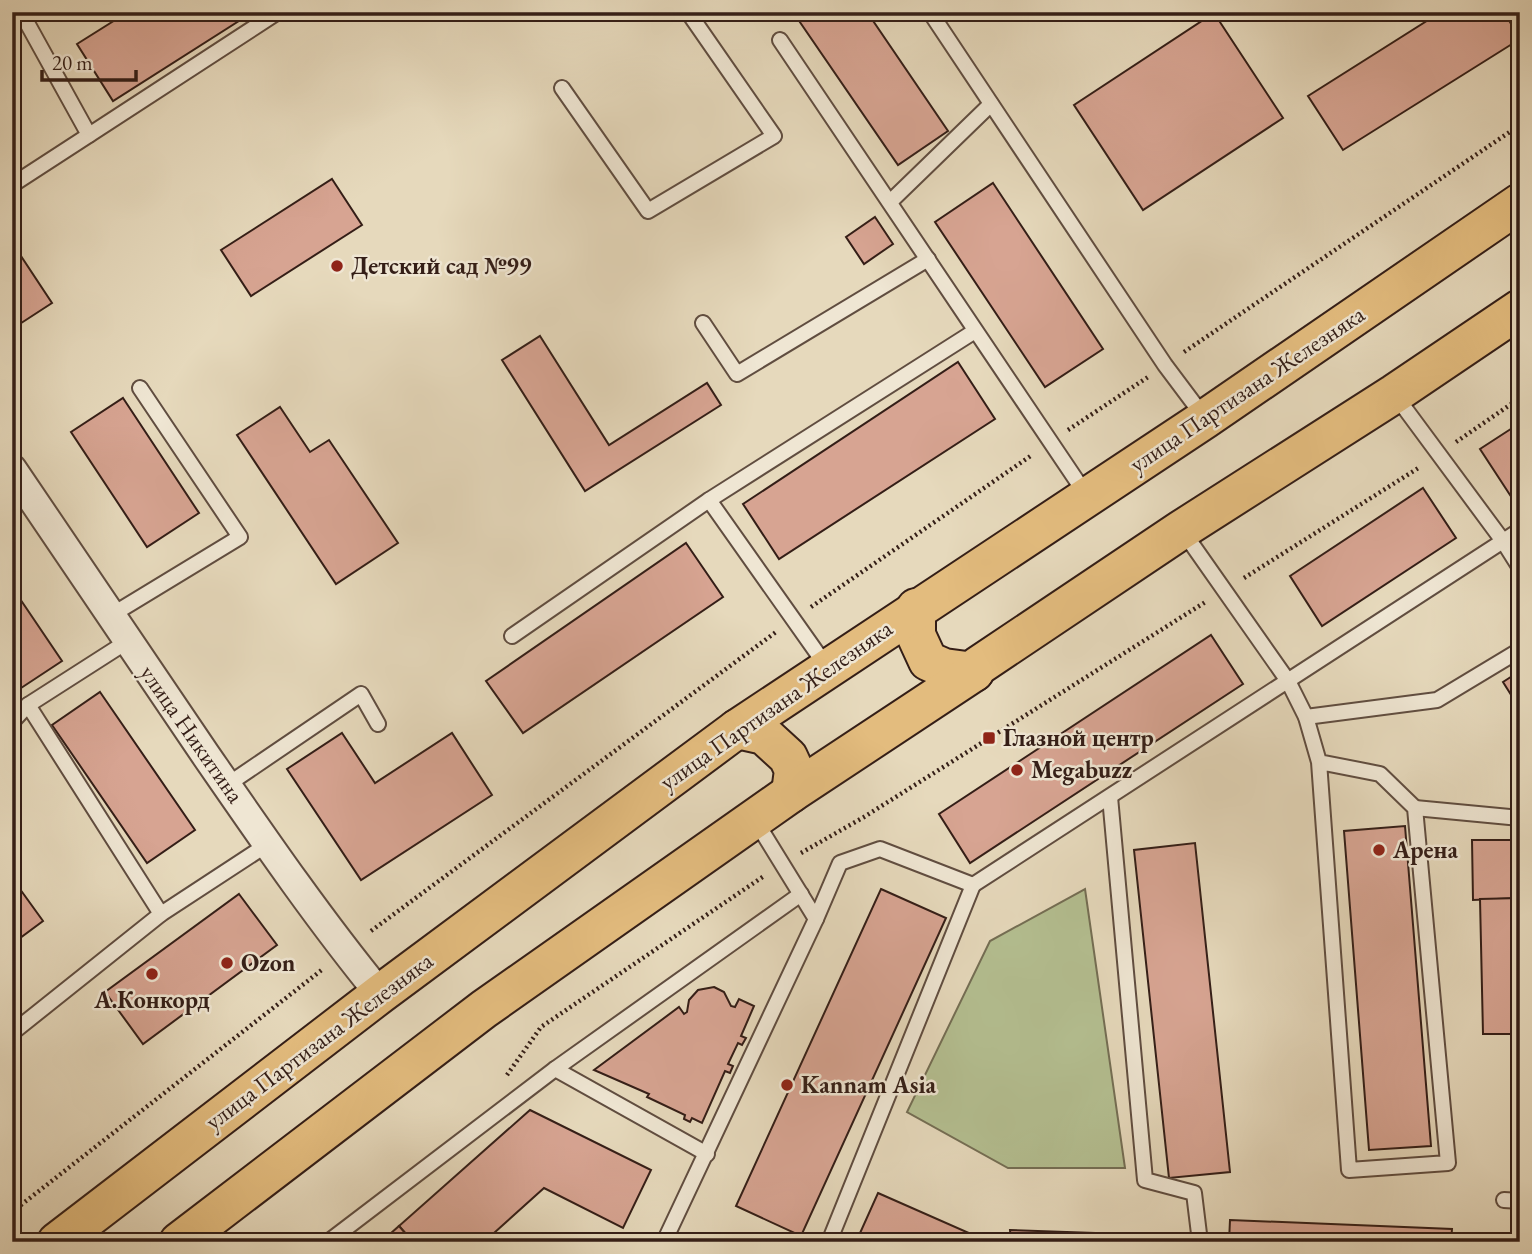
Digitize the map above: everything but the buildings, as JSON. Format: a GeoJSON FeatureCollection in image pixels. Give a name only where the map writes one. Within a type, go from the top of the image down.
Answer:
{"type":"FeatureCollection","features":[{"type":"Feature","properties":{"kind":"main road","name":"улица Партизана Железняка"},"geometry":{"type":"LineString","coordinates":[[57,1242],[380,994],[737,729],[1205,419],[1520,203]]}},
{"type":"Feature","properties":{"kind":"main road"},"geometry":{"type":"LineString","coordinates":[[179,1242],[484,1009],[791,793],[1181,530],[1394,394],[1520,309]]}},
{"type":"Feature","properties":{"kind":"main road"},"geometry":{"type":"LineString","coordinates":[[916,608],[916,635],[928,662],[944,668],[974,672]]}},
{"type":"Feature","properties":{"kind":"main road"},"geometry":{"type":"LineString","coordinates":[[737,729],[764,735],[788,757],[794,770],[791,793]]}},
{"type":"Feature","properties":{"kind":"street","name":"улица Никитина"},"geometry":{"type":"LineString","coordinates":[[12,468],[110,617],[268,844],[344,950],[380,994]]}},
{"type":"Feature","properties":{"kind":"lane"},"geometry":{"type":"LineString","coordinates":[[21,12],[89,135]]}},
{"type":"Feature","properties":{"kind":"lane"},"geometry":{"type":"LineString","coordinates":[[12,186],[278,12]]}},
{"type":"Feature","properties":{"kind":"lane"},"geometry":{"type":"LineString","coordinates":[[562,88],[648,211],[774,136],[688,12]]}},
{"type":"Feature","properties":{"kind":"lane"},"geometry":{"type":"LineString","coordinates":[[930,12],[1165,365],[1205,419]]}},
{"type":"Feature","properties":{"kind":"lane"},"geometry":{"type":"LineString","coordinates":[[780,40],[1087,497]]}},
{"type":"Feature","properties":{"kind":"lane"},"geometry":{"type":"LineString","coordinates":[[890,202],[991,104]]}},
{"type":"Feature","properties":{"kind":"lane"},"geometry":{"type":"LineString","coordinates":[[703,323],[737,374],[928,259]]}},
{"type":"Feature","properties":{"kind":"lane"},"geometry":{"type":"LineString","coordinates":[[512,636],[709,500],[975,331]]}},
{"type":"Feature","properties":{"kind":"lane"},"geometry":{"type":"LineString","coordinates":[[110,617],[240,537],[141,388]]}},
{"type":"Feature","properties":{"kind":"lane"},"geometry":{"type":"LineString","coordinates":[[1394,394],[1520,568]]}},
{"type":"Feature","properties":{"kind":"lane"},"geometry":{"type":"LineString","coordinates":[[709,500],[828,667]]}},
{"type":"Feature","properties":{"kind":"lane"},"geometry":{"type":"LineString","coordinates":[[1181,530],[1226,590],[1287,681],[1306,717],[1318,762],[1349,1170],[1448,1163],[1415,808]]}},
{"type":"Feature","properties":{"kind":"lane"},"geometry":{"type":"LineString","coordinates":[[829,1242],[972,885],[1520,530]]}},
{"type":"Feature","properties":{"kind":"lane"},"geometry":{"type":"LineString","coordinates":[[12,722],[27,705],[128,641]]}},
{"type":"Feature","properties":{"kind":"lane"},"geometry":{"type":"LineString","coordinates":[[1306,717],[1437,700],[1520,650]]}},
{"type":"Feature","properties":{"kind":"lane"},"geometry":{"type":"LineString","coordinates":[[227,785],[361,694],[378,724]]}},
{"type":"Feature","properties":{"kind":"lane"},"geometry":{"type":"LineString","coordinates":[[27,705],[161,914]]}},
{"type":"Feature","properties":{"kind":"lane"},"geometry":{"type":"LineString","coordinates":[[1318,762],[1380,774],[1415,808],[1520,818]]}},
{"type":"Feature","properties":{"kind":"lane"},"geometry":{"type":"LineString","coordinates":[[1110,797],[1145,1180],[1194,1193],[1200,1242]]}},
{"type":"Feature","properties":{"kind":"lane"},"geometry":{"type":"LineString","coordinates":[[755,820],[816,919]]}},
{"type":"Feature","properties":{"kind":"lane"},"geometry":{"type":"LineString","coordinates":[[12,1033],[161,914],[268,844]]}},
{"type":"Feature","properties":{"kind":"lane"},"geometry":{"type":"LineString","coordinates":[[664,1242],[840,863],[880,849],[972,885]]}},
{"type":"Feature","properties":{"kind":"lane"},"geometry":{"type":"LineString","coordinates":[[328,1242],[555,1069],[801,894]]}},
{"type":"Feature","properties":{"kind":"lane"},"geometry":{"type":"LineString","coordinates":[[555,1069],[707,1154]]}},
{"type":"Feature","properties":{"kind":"lane"},"geometry":{"type":"LineString","coordinates":[[1504,1200],[1520,1201]]}},
{"type":"Feature","properties":{"kind":"path"},"geometry":{"type":"LineString","coordinates":[[371,931],[794,619],[1520,125]]}},
{"type":"Feature","properties":{"kind":"path"},"geometry":{"type":"LineString","coordinates":[[504,1080],[541,1027],[782,864],[864,817],[1226,590],[1440,454],[1520,398]]}},
{"type":"Feature","properties":{"kind":"path"},"geometry":{"type":"LineString","coordinates":[[12,1212],[326,967]]}},
{"type":"Feature","properties":{"kind":"green space"},"geometry":{"type":"Polygon","coordinates":[[[1085,889],[1125,1168],[1008,1168],[907,1112],[990,941],[1085,889]]]}},
{"type":"Feature","properties":{"kind":"place","name":"Детский сад №99"},"geometry":{"type":"Point","coordinates":[337,266]}},
{"type":"Feature","properties":{"kind":"place","name":"Глазной центр"},"geometry":{"type":"Point","coordinates":[989,738]}},
{"type":"Feature","properties":{"kind":"place","name":"Megabuzz"},"geometry":{"type":"Point","coordinates":[1017,770]}},
{"type":"Feature","properties":{"kind":"place","name":"Арена"},"geometry":{"type":"Point","coordinates":[1379,850]}},
{"type":"Feature","properties":{"kind":"place","name":"Ozon"},"geometry":{"type":"Point","coordinates":[227,963]}},
{"type":"Feature","properties":{"kind":"place","name":"А.Конкорд"},"geometry":{"type":"Point","coordinates":[152,974]}},
{"type":"Feature","properties":{"kind":"place","name":"Kannam Asia"},"geometry":{"type":"Point","coordinates":[787,1085]}}]}
